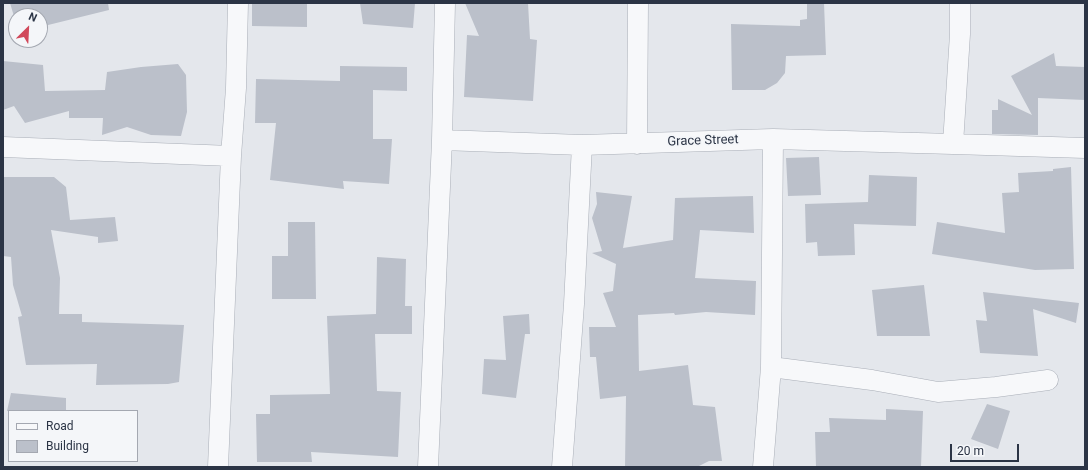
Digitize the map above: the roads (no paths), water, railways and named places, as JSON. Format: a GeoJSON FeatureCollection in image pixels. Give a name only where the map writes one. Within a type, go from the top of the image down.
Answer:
{"type":"FeatureCollection","features":[{"type":"Feature","properties":{"kind":"street"},"geometry":{"type":"LineString","coordinates":[[218,467],[231,156],[236,88],[238,3]]}},
{"type":"Feature","properties":{"kind":"street"},"geometry":{"type":"LineString","coordinates":[[428,467],[442,140],[445,3]]}},
{"type":"Feature","properties":{"kind":"street"},"geometry":{"type":"LineString","coordinates":[[637,144],[638,3]]}},
{"type":"Feature","properties":{"kind":"street"},"geometry":{"type":"LineString","coordinates":[[953,144],[960,34],[960,3]]}},
{"type":"Feature","properties":{"kind":"street"},"geometry":{"type":"LineString","coordinates":[[763,467],[771,367],[772,139]]}},
{"type":"Feature","properties":{"kind":"street","name":"Grace Street"},"geometry":{"type":"LineString","coordinates":[[442,140],[582,145],[772,139],[1085,148]]}},
{"type":"Feature","properties":{"kind":"street"},"geometry":{"type":"LineString","coordinates":[[562,467],[574,304],[582,145]]}},
{"type":"Feature","properties":{"kind":"street"},"geometry":{"type":"LineString","coordinates":[[3,146],[231,156]]}},
{"type":"Feature","properties":{"kind":"street"},"geometry":{"type":"LineString","coordinates":[[771,367],[872,380],[938,392],[996,388],[1048,380]]}}]}
